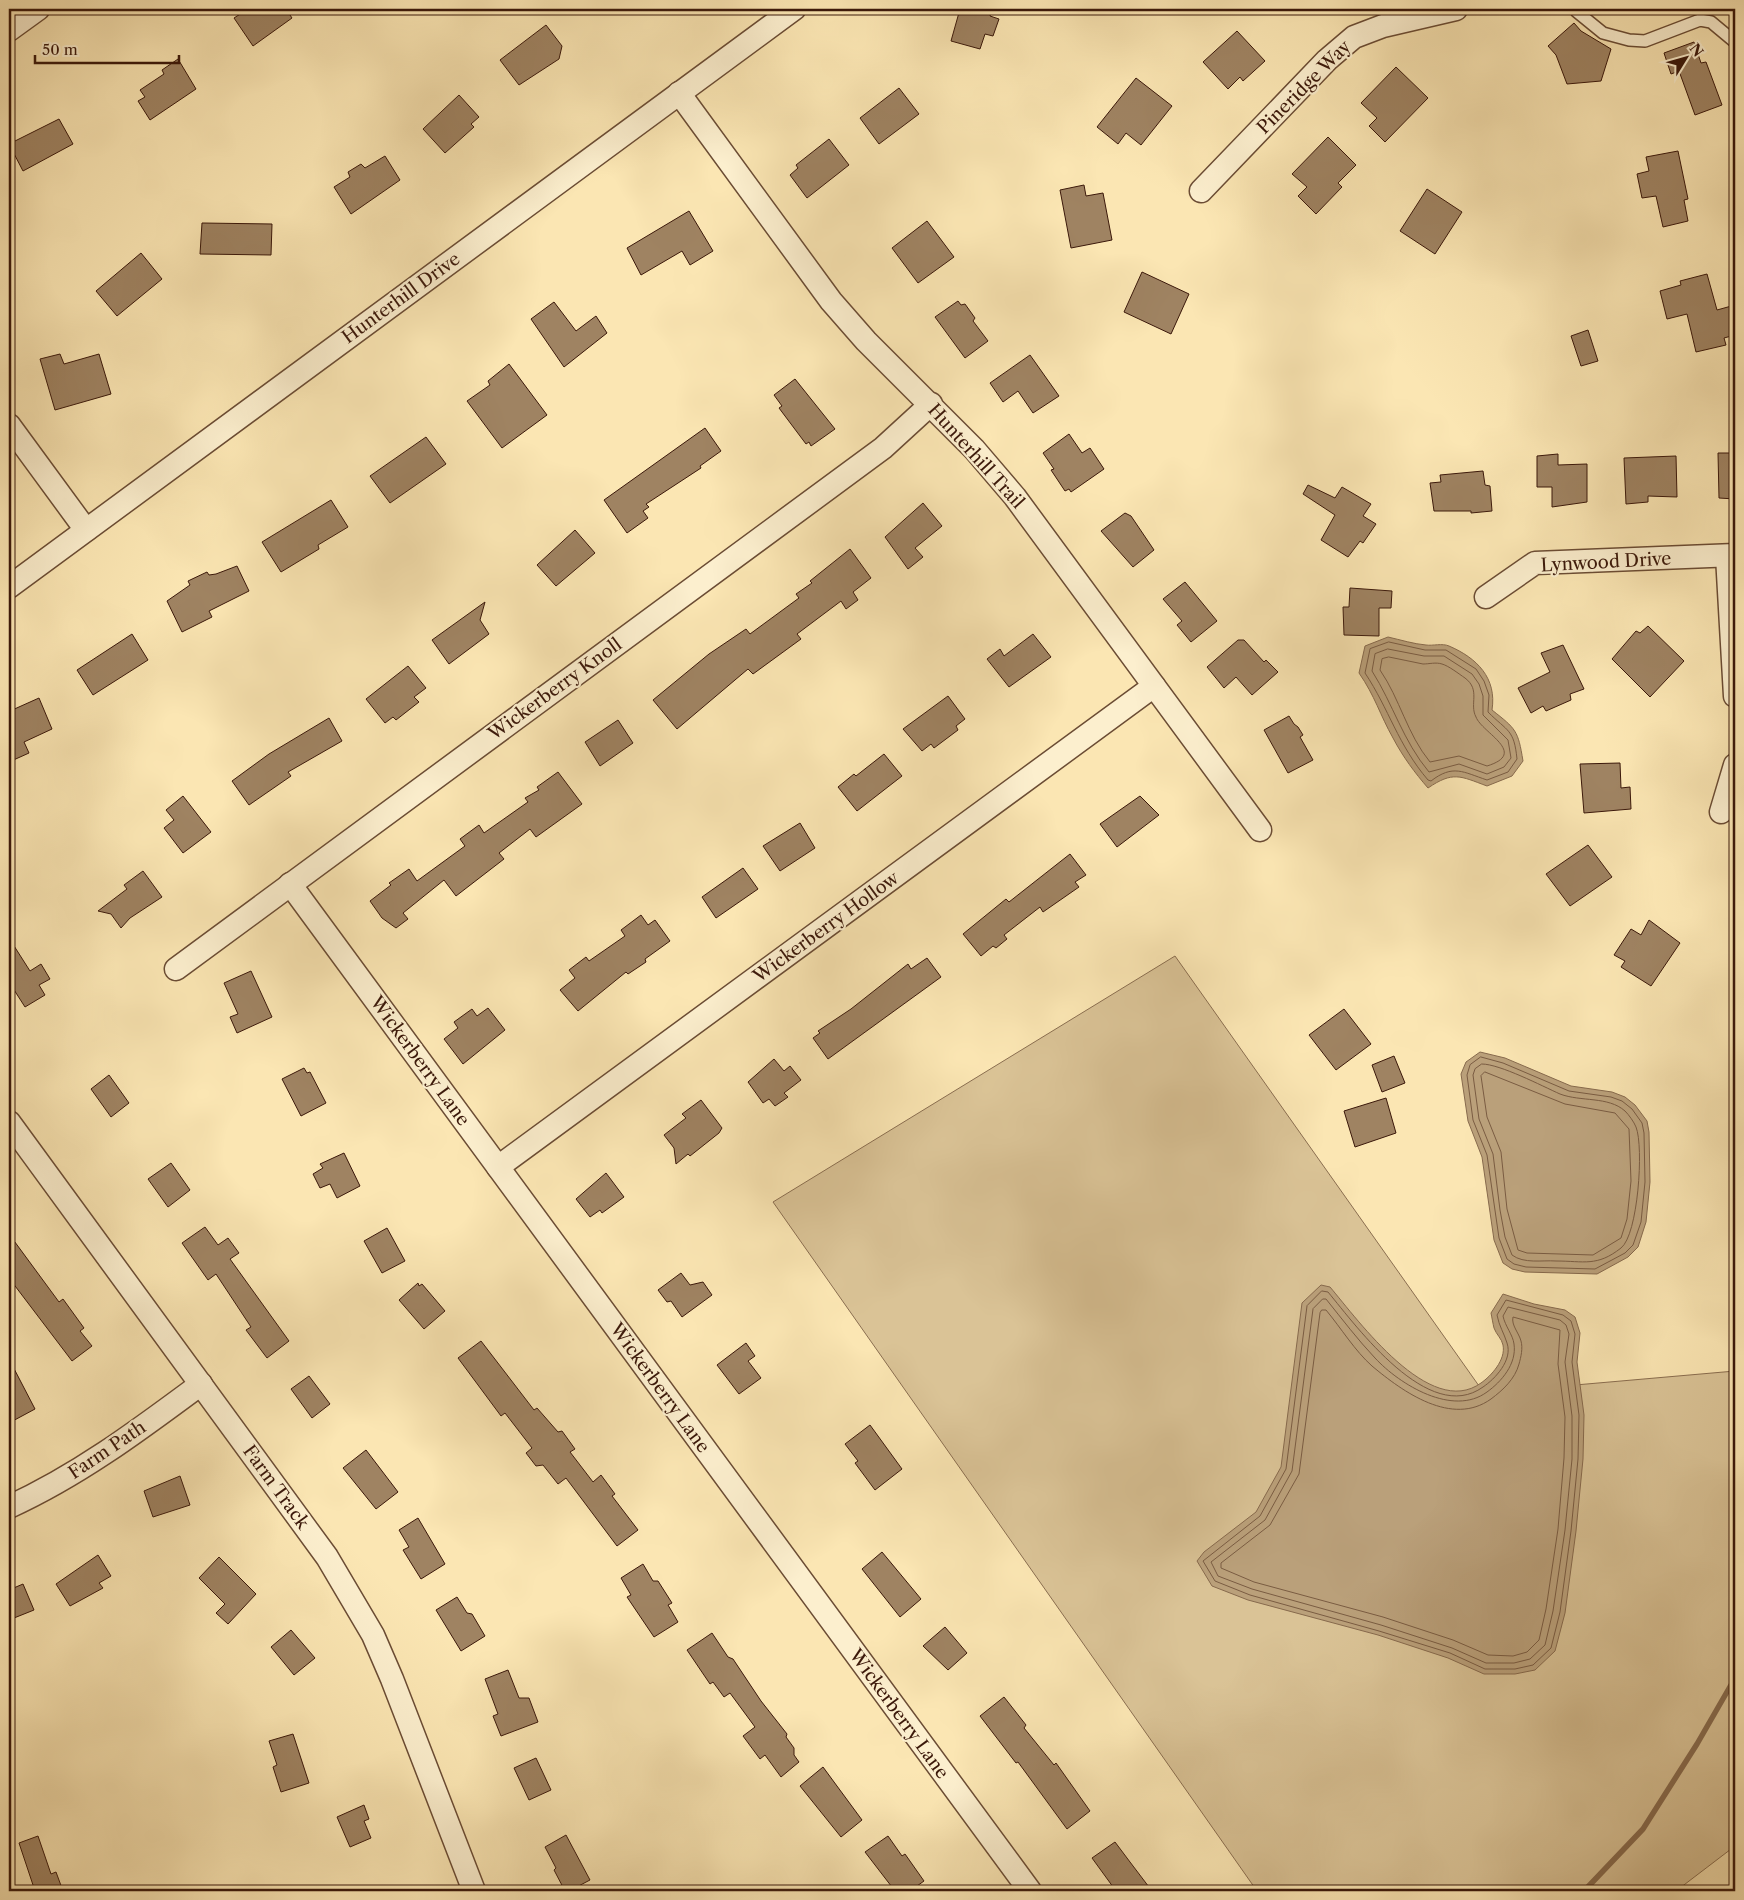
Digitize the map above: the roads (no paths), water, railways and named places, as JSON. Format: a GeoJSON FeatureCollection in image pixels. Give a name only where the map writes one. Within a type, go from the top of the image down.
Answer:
{"type":"FeatureCollection","features":[{"type":"Feature","properties":{"kind":"street"},"geometry":{"type":"LineString","coordinates":[[9,30],[38,9]]}},
{"type":"Feature","properties":{"kind":"street","name":"Hunterhill Drive"},"geometry":{"type":"LineString","coordinates":[[9,588],[794,9]]}},
{"type":"Feature","properties":{"kind":"street","name":"Pineridge Way"},"geometry":{"type":"LineString","coordinates":[[1201,191],[1327,60],[1354,37],[1383,26],[1456,9]]}},
{"type":"Feature","properties":{"kind":"street","name":"Hunterhill Trail"},"geometry":{"type":"LineString","coordinates":[[679,93],[831,301],[866,341],[931,404],[974,450],[1015,498],[1260,830]]}},
{"type":"Feature","properties":{"kind":"street","name":"Wickerberry Knoll"},"geometry":{"type":"LineString","coordinates":[[176,969],[884,448],[931,404]]}},
{"type":"Feature","properties":{"kind":"street"},"geometry":{"type":"LineString","coordinates":[[9,425],[86,530]]}},
{"type":"Feature","properties":{"kind":"street"},"geometry":{"type":"LineString","coordinates":[[1731,556],[1735,696]]}},
{"type":"Feature","properties":{"kind":"street","name":"Lynwood Drive"},"geometry":{"type":"LineString","coordinates":[[1486,598],[1535,563],[1731,556]]}},
{"type":"Feature","properties":{"kind":"street","name":"Wickerberry Hollow"},"geometry":{"type":"LineString","coordinates":[[498,1167],[1154,686]]}},
{"type":"Feature","properties":{"kind":"street"},"geometry":{"type":"LineString","coordinates":[[1721,812],[1735,765]]}},
{"type":"Feature","properties":{"kind":"street","name":"Wickerberry Lane"},"geometry":{"type":"LineString","coordinates":[[290,884],[1030,1891]]}},
{"type":"Feature","properties":{"kind":"street","name":"Farm Track"},"geometry":{"type":"LineString","coordinates":[[9,1122],[327,1557],[373,1635],[392,1679],[474,1891]]}},
{"type":"Feature","properties":{"kind":"street","name":"Farm Path"},"geometry":{"type":"LineString","coordinates":[[9,1508],[49,1489],[106,1454],[201,1384]]}},
{"type":"Feature","properties":{"kind":"lane"},"geometry":{"type":"LineString","coordinates":[[1576,11],[1603,33],[1629,40],[1645,41],[1700,20],[1711,22],[1735,42]]}},
{"type":"Feature","properties":{"kind":"water"},"geometry":{"type":"Polygon","coordinates":[[[1388,637],[1412,643],[1449,646],[1468,657],[1483,670],[1491,688],[1492,710],[1511,726],[1519,743],[1523,761],[1512,776],[1487,786],[1463,778],[1451,777],[1428,788],[1401,752],[1359,673],[1365,646],[1388,637]]]}},
{"type":"Feature","properties":{"kind":"water"},"geometry":{"type":"Polygon","coordinates":[[[1480,1052],[1505,1058],[1571,1086],[1612,1092],[1625,1097],[1635,1105],[1647,1121],[1650,1182],[1646,1222],[1638,1247],[1628,1257],[1597,1274],[1525,1272],[1512,1269],[1503,1263],[1494,1240],[1482,1157],[1468,1121],[1461,1074],[1466,1062],[1480,1052]]]}},
{"type":"Feature","properties":{"kind":"water"},"geometry":{"type":"Polygon","coordinates":[[[1321,1285],[1330,1287],[1377,1342],[1418,1378],[1440,1388],[1461,1391],[1481,1383],[1500,1362],[1503,1345],[1494,1328],[1491,1313],[1503,1294],[1534,1304],[1565,1310],[1575,1317],[1580,1333],[1577,1362],[1584,1415],[1583,1459],[1576,1531],[1565,1613],[1555,1651],[1535,1670],[1515,1674],[1484,1674],[1448,1658],[1378,1635],[1248,1600],[1212,1586],[1197,1561],[1204,1552],[1256,1512],[1281,1467],[1302,1303],[1321,1285]]]}},
{"type":"Feature","properties":{"kind":"waterway"},"geometry":{"type":"LineString","coordinates":[[1584,1891],[1643,1829],[1697,1744],[1735,1678]]}}]}
